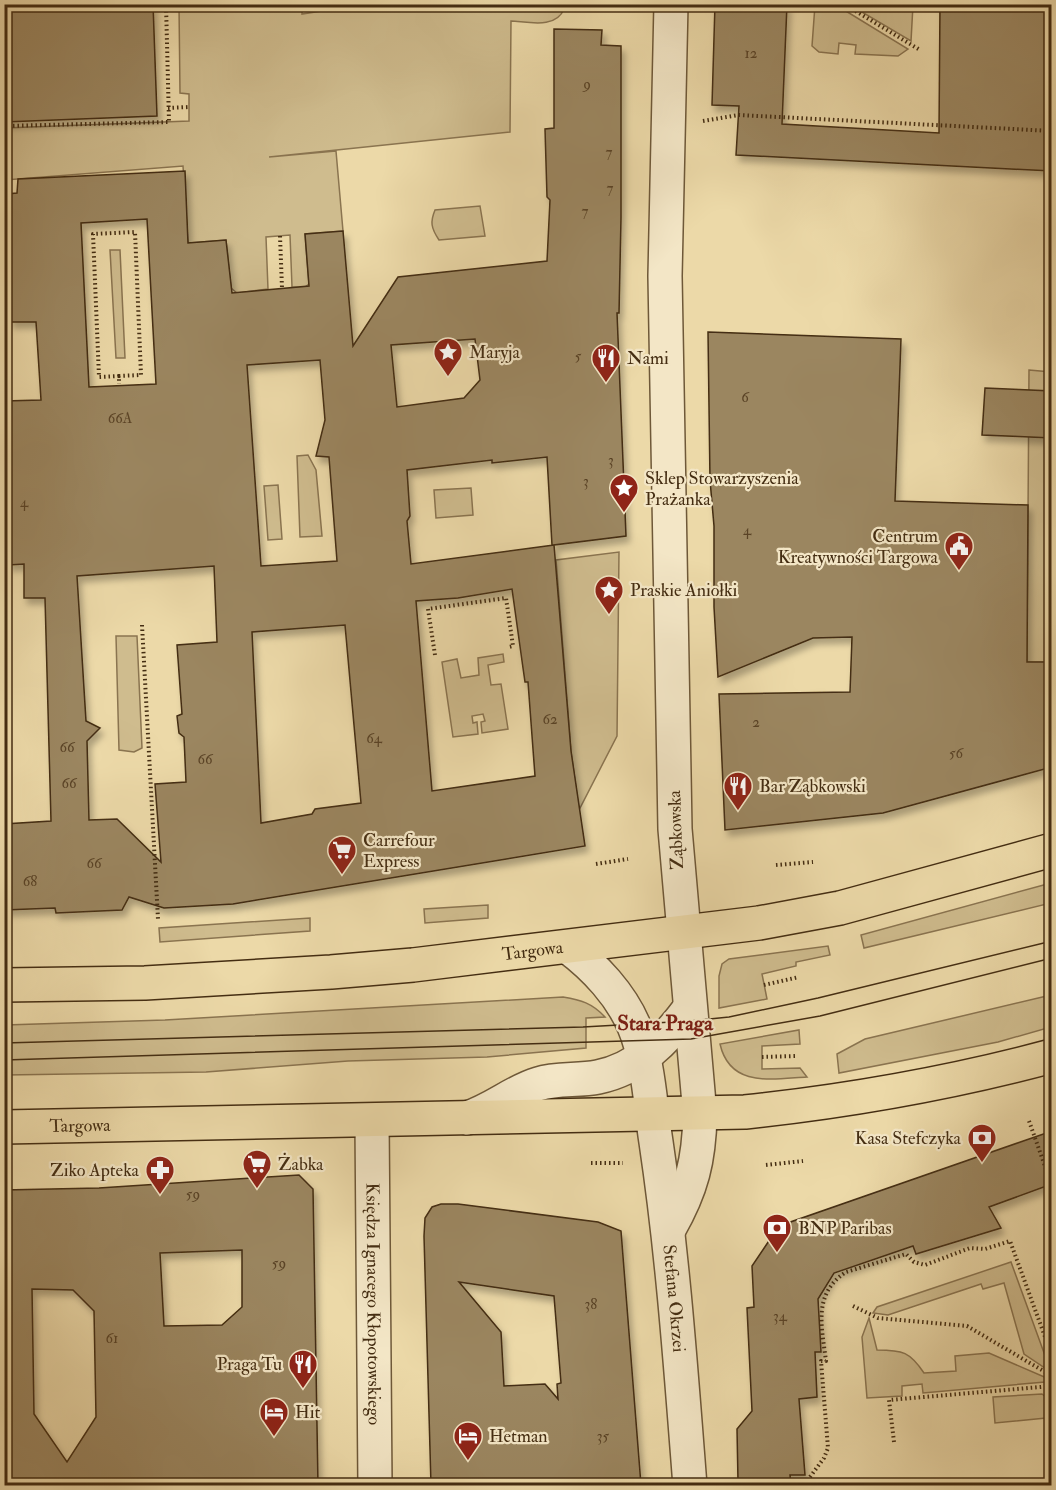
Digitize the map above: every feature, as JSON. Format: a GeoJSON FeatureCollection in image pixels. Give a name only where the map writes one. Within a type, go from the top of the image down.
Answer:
{"type":"FeatureCollection","features":[{"type":"Feature","properties":{"kind":"main road","name":"Targowa"},"geometry":{"type":"LineString","coordinates":[[4,986],[145,983],[331,972],[682,933],[759,923],[840,908],[1052,850]]}},
{"type":"Feature","properties":{"kind":"main road","name":"Targowa"},"geometry":{"type":"LineString","coordinates":[[4,1127],[700,1115],[828,1103],[996,1071],[1052,1056]]}},
{"type":"Feature","properties":{"kind":"street","name":"Ząbkowska"},"geometry":{"type":"LineString","coordinates":[[671,4],[665,276],[675,829],[682,933],[700,1115]]}},
{"type":"Feature","properties":{"kind":"street"},"geometry":{"type":"LineString","coordinates":[[568,947],[596,971],[617,997],[634,1025],[643,1058],[669,1229]]}},
{"type":"Feature","properties":{"kind":"street"},"geometry":{"type":"LineString","coordinates":[[462,1119],[483,1113],[535,1084],[599,1077],[620,1070],[643,1058],[663,1040],[689,1009]]}},
{"type":"Feature","properties":{"kind":"street","name":"Stefana Okrzei"},"geometry":{"type":"LineString","coordinates":[[690,1485],[669,1229],[687,1197],[694,1173],[699,1146],[700,1115]]}},
{"type":"Feature","properties":{"kind":"street","name":"Księdza Ignacego Kłopotowskiego"},"geometry":{"type":"LineString","coordinates":[[372,1121],[375,1485]]}},
{"type":"Feature","properties":{"kind":"path"},"geometry":{"type":"LineString","coordinates":[[4,126],[169,122],[166,4]]}},
{"type":"Feature","properties":{"kind":"path"},"geometry":{"type":"LineString","coordinates":[[309,4],[310,13]]}},
{"type":"Feature","properties":{"kind":"path"},"geometry":{"type":"LineString","coordinates":[[844,4],[920,50]]}},
{"type":"Feature","properties":{"kind":"path"},"geometry":{"type":"LineString","coordinates":[[168,108],[189,107]]}},
{"type":"Feature","properties":{"kind":"path"},"geometry":{"type":"LineString","coordinates":[[702,121],[739,115],[1052,131]]}},
{"type":"Feature","properties":{"kind":"path"},"geometry":{"type":"LineString","coordinates":[[135,232],[141,375],[119,376],[99,377],[93,234],[135,232]]}},
{"type":"Feature","properties":{"kind":"path"},"geometry":{"type":"LineString","coordinates":[[280,236],[282,288]]}},
{"type":"Feature","properties":{"kind":"path"},"geometry":{"type":"LineString","coordinates":[[4,324],[4,376]]}},
{"type":"Feature","properties":{"kind":"path"},"geometry":{"type":"LineString","coordinates":[[119,376],[119,384]]}},
{"type":"Feature","properties":{"kind":"path"},"geometry":{"type":"LineString","coordinates":[[435,655],[428,609],[506,598],[513,646],[509,647]]}},
{"type":"Feature","properties":{"kind":"path"},"geometry":{"type":"LineString","coordinates":[[142,625],[158,919]]}},
{"type":"Feature","properties":{"kind":"path"},"geometry":{"type":"LineString","coordinates":[[4,803],[11,803]]}},
{"type":"Feature","properties":{"kind":"path"},"geometry":{"type":"LineString","coordinates":[[596,864],[628,860]]}},
{"type":"Feature","properties":{"kind":"path"},"geometry":{"type":"LineString","coordinates":[[776,866],[813,862]]}},
{"type":"Feature","properties":{"kind":"path"},"geometry":{"type":"LineString","coordinates":[[764,985],[799,977]]}},
{"type":"Feature","properties":{"kind":"path"},"geometry":{"type":"LineString","coordinates":[[762,1057],[796,1056]]}},
{"type":"Feature","properties":{"kind":"path"},"geometry":{"type":"LineString","coordinates":[[1029,1121],[1052,1186]]}},
{"type":"Feature","properties":{"kind":"path"},"geometry":{"type":"LineString","coordinates":[[766,1165],[803,1161]]}},
{"type":"Feature","properties":{"kind":"path"},"geometry":{"type":"LineString","coordinates":[[591,1163],[628,1163]]}},
{"type":"Feature","properties":{"kind":"path"},"geometry":{"type":"LineString","coordinates":[[810,1485],[810,1477],[824,1458],[828,1448],[821,1361],[826,1361],[820,1307],[838,1277],[846,1272],[906,1254],[914,1262],[925,1265],[970,1248],[979,1250],[1010,1240],[1052,1356]]}},
{"type":"Feature","properties":{"kind":"path"},"geometry":{"type":"LineString","coordinates":[[853,1306],[878,1318],[967,1326],[1052,1376]]}},
{"type":"Feature","properties":{"kind":"path"},"geometry":{"type":"LineString","coordinates":[[894,1442],[889,1400],[1052,1386]]}},
{"type":"Feature","properties":{"kind":"shaded area"},"geometry":{"type":"Polygon","coordinates":[[[321,4],[520,4],[520,9],[551,4],[551,8],[564,9],[560,15],[548,22],[511,21],[510,132],[269,157],[336,151],[343,231],[305,234],[309,284],[304,288],[292,287],[290,235],[266,237],[268,289],[237,293],[231,288],[226,240],[188,243],[183,166],[5,180],[4,128],[189,121],[189,94],[180,93],[179,5],[302,5],[302,14],[321,11],[321,4]]]}},
{"type":"Feature","properties":{"kind":"shaded area"},"geometry":{"type":"Polygon","coordinates":[[[836,4],[908,49],[898,56],[855,54],[856,45],[839,43],[838,54],[819,52],[812,46],[815,5],[836,4]]]}},
{"type":"Feature","properties":{"kind":"shaded area"},"geometry":{"type":"Polygon","coordinates":[[[850,5],[913,5],[911,41],[850,5]]]}},
{"type":"Feature","properties":{"kind":"shaded area"},"geometry":{"type":"Polygon","coordinates":[[[480,206],[485,236],[439,240],[432,225],[435,210],[480,206]]]}},
{"type":"Feature","properties":{"kind":"shaded area"},"geometry":{"type":"Polygon","coordinates":[[[110,250],[120,250],[125,358],[116,358],[110,250]]]}},
{"type":"Feature","properties":{"kind":"shaded area"},"geometry":{"type":"Polygon","coordinates":[[[1029,370],[1051,372],[1052,662],[1027,662],[1029,370]]]}},
{"type":"Feature","properties":{"kind":"shaded area"},"geometry":{"type":"Polygon","coordinates":[[[308,455],[316,470],[322,536],[300,537],[297,456],[308,455]]]}},
{"type":"Feature","properties":{"kind":"shaded area"},"geometry":{"type":"Polygon","coordinates":[[[278,485],[282,539],[268,540],[264,486],[278,485]]]}},
{"type":"Feature","properties":{"kind":"shaded area"},"geometry":{"type":"Polygon","coordinates":[[[471,488],[473,515],[436,518],[434,490],[471,488]]]}},
{"type":"Feature","properties":{"kind":"shaded area"},"geometry":{"type":"Polygon","coordinates":[[[619,552],[617,736],[579,810],[571,751],[556,560],[619,552]]]}},
{"type":"Feature","properties":{"kind":"shaded area"},"geometry":{"type":"Polygon","coordinates":[[[116,636],[137,636],[142,748],[134,752],[119,750],[116,636]]]}},
{"type":"Feature","properties":{"kind":"shaded area"},"geometry":{"type":"Polygon","coordinates":[[[503,654],[504,662],[488,665],[491,685],[501,684],[508,729],[482,733],[481,722],[485,721],[483,714],[472,716],[473,723],[477,722],[478,734],[453,737],[442,662],[457,659],[461,678],[479,675],[478,658],[503,654]]]}},
{"type":"Feature","properties":{"kind":"shaded area"},"geometry":{"type":"Polygon","coordinates":[[[1051,883],[1051,903],[864,948],[861,935],[1051,883]]]}},
{"type":"Feature","properties":{"kind":"shaded area"},"geometry":{"type":"Polygon","coordinates":[[[488,905],[488,918],[425,923],[424,909],[488,905]]]}},
{"type":"Feature","properties":{"kind":"shaded area"},"geometry":{"type":"Polygon","coordinates":[[[310,918],[310,931],[160,942],[159,928],[310,918]]]}},
{"type":"Feature","properties":{"kind":"shaded area"},"geometry":{"type":"Polygon","coordinates":[[[828,946],[830,955],[796,962],[796,966],[762,974],[767,999],[719,1008],[719,976],[722,964],[729,959],[828,946]]]}},
{"type":"Feature","properties":{"kind":"shaded area"},"geometry":{"type":"Polygon","coordinates":[[[1051,995],[1051,1027],[998,1042],[839,1073],[837,1054],[865,1039],[1051,995]]]}},
{"type":"Feature","properties":{"kind":"shaded area"},"geometry":{"type":"Polygon","coordinates":[[[563,997],[586,1003],[605,1017],[586,1018],[586,1048],[487,1057],[348,1061],[206,1072],[5,1075],[5,1025],[165,1020],[563,997]]]}},
{"type":"Feature","properties":{"kind":"shaded area"},"geometry":{"type":"Polygon","coordinates":[[[799,1030],[800,1044],[762,1046],[762,1069],[800,1068],[807,1077],[767,1079],[743,1074],[733,1068],[725,1058],[720,1044],[799,1030]]]}},
{"type":"Feature","properties":{"kind":"shaded area"},"geometry":{"type":"Polygon","coordinates":[[[1011,1262],[1051,1372],[1024,1354],[1004,1283],[983,1289],[981,1284],[888,1315],[873,1313],[877,1307],[1011,1262]]]}},
{"type":"Feature","properties":{"kind":"shaded area"},"geometry":{"type":"Polygon","coordinates":[[[869,1318],[877,1350],[900,1352],[910,1356],[924,1373],[956,1371],[955,1356],[989,1353],[1049,1379],[1045,1382],[923,1393],[922,1384],[902,1386],[902,1396],[867,1398],[862,1337],[869,1318]]]}},
{"type":"Feature","properties":{"kind":"shaded area"},"geometry":{"type":"Polygon","coordinates":[[[1042,1394],[1051,1401],[1051,1410],[1046,1418],[995,1423],[993,1397],[1042,1394]]]}},
{"type":"Feature","properties":{"kind":"building"},"geometry":{"type":"Polygon","coordinates":[[[4,4],[153,4],[157,116],[4,122],[4,4]]]}},
{"type":"Feature","properties":{"kind":"building"},"geometry":{"type":"Polygon","coordinates":[[[715,4],[787,4],[782,124],[939,133],[940,4],[1052,4],[1052,171],[736,155],[739,106],[712,105],[715,4]]]}},
{"type":"Feature","properties":{"kind":"building"},"geometry":{"type":"Polygon","coordinates":[[[554,29],[602,30],[601,45],[621,46],[621,218],[619,313],[617,313],[626,536],[554,545],[571,751],[585,846],[233,904],[164,908],[129,897],[122,910],[56,913],[55,908],[4,910],[4,824],[51,821],[45,598],[24,598],[24,564],[8,565],[4,401],[41,400],[36,322],[10,322],[6,194],[17,193],[18,179],[185,171],[188,243],[226,240],[232,293],[309,286],[305,234],[343,231],[353,346],[398,277],[547,261],[550,200],[547,197],[545,129],[554,128],[554,29]],[[147,219],[81,223],[89,387],[156,384],[147,219]],[[475,339],[391,345],[397,407],[464,398],[480,380],[475,339]],[[320,360],[247,365],[261,566],[337,561],[329,457],[316,456],[325,420],[320,360]],[[547,457],[492,463],[492,460],[407,470],[410,516],[407,521],[411,564],[554,545],[552,545],[547,457]],[[214,566],[77,576],[86,721],[100,728],[87,741],[89,820],[117,819],[161,862],[155,784],[186,782],[184,737],[179,733],[177,716],[182,714],[177,645],[217,642],[214,566]],[[512,589],[458,598],[416,601],[432,791],[535,776],[528,682],[525,682],[512,589]],[[345,625],[252,632],[261,823],[312,814],[315,809],[361,803],[345,625]]]}},
{"type":"Feature","properties":{"kind":"building"},"geometry":{"type":"Polygon","coordinates":[[[708,332],[901,339],[895,501],[1028,505],[1027,662],[1052,662],[1052,767],[883,813],[725,830],[719,694],[850,692],[852,637],[813,638],[718,677],[714,607],[714,526],[710,480],[708,332]]]}},
{"type":"Feature","properties":{"kind":"building"},"geometry":{"type":"Polygon","coordinates":[[[985,388],[1052,391],[1052,438],[982,435],[985,388]]]}},
{"type":"Feature","properties":{"kind":"building"},"geometry":{"type":"Polygon","coordinates":[[[1052,1131],[1052,1184],[989,1207],[1001,1228],[916,1254],[913,1246],[834,1273],[818,1299],[821,1352],[815,1352],[817,1397],[799,1399],[805,1475],[790,1475],[791,1485],[741,1485],[741,1481],[738,1481],[737,1429],[752,1411],[747,1308],[754,1307],[752,1266],[779,1226],[1052,1131]]]}},
{"type":"Feature","properties":{"kind":"building"},"geometry":{"type":"Polygon","coordinates":[[[299,1175],[313,1189],[318,1485],[4,1485],[4,1190],[99,1188],[299,1175]],[[242,1250],[160,1253],[164,1326],[222,1325],[242,1307],[242,1250]],[[32,1289],[34,1414],[67,1462],[96,1417],[94,1311],[73,1290],[32,1289]]]}},
{"type":"Feature","properties":{"kind":"building"},"geometry":{"type":"Polygon","coordinates":[[[441,1204],[458,1204],[598,1222],[621,1231],[641,1485],[572,1485],[572,1481],[500,1483],[500,1485],[431,1485],[424,1236],[425,1218],[432,1207],[441,1204]],[[459,1282],[501,1332],[504,1386],[545,1384],[558,1399],[557,1384],[561,1383],[554,1296],[459,1282]]]}},
{"type":"Feature","properties":{"kind":"tram line"},"geometry":{"type":"LineString","coordinates":[[4,1043],[583,1027],[690,1021],[729,1017],[818,998],[1052,941]]}},
{"type":"Feature","properties":{"kind":"tram line"},"geometry":{"type":"LineString","coordinates":[[4,1060],[691,1039],[820,1016],[1052,958]]}},
{"type":"Feature","properties":{"kind":"place","name":"Maryja"},"geometry":{"type":"Point","coordinates":[448,378]}},
{"type":"Feature","properties":{"kind":"place","name":"Nami"},"geometry":{"type":"Point","coordinates":[606,384]}},
{"type":"Feature","properties":{"kind":"place","name":"Sklep Stowarzyszenia Prażanka"},"geometry":{"type":"Point","coordinates":[624,514]}},
{"type":"Feature","properties":{"kind":"place","name":"Centrum Kreatywności Targowa"},"geometry":{"type":"Point","coordinates":[959,572]}},
{"type":"Feature","properties":{"kind":"place","name":"Praskie Aniołki"},"geometry":{"type":"Point","coordinates":[609,616]}},
{"type":"Feature","properties":{"kind":"place","name":"Bar Ząbkowski"},"geometry":{"type":"Point","coordinates":[738,812]}},
{"type":"Feature","properties":{"kind":"place","name":"Carrefour Express"},"geometry":{"type":"Point","coordinates":[342,876]}},
{"type":"Feature","properties":{"kind":"place","name":"Kasa Stefczyka"},"geometry":{"type":"Point","coordinates":[982,1164]}},
{"type":"Feature","properties":{"kind":"place","name":"Żabka"},"geometry":{"type":"Point","coordinates":[257,1190]}},
{"type":"Feature","properties":{"kind":"place","name":"Ziko Apteka"},"geometry":{"type":"Point","coordinates":[160,1196]}},
{"type":"Feature","properties":{"kind":"place","name":"BNP Paribas"},"geometry":{"type":"Point","coordinates":[777,1254]}},
{"type":"Feature","properties":{"kind":"place","name":"Praga Tu"},"geometry":{"type":"Point","coordinates":[303,1390]}},
{"type":"Feature","properties":{"kind":"place","name":"Hit"},"geometry":{"type":"Point","coordinates":[274,1438]}},
{"type":"Feature","properties":{"kind":"place","name":"Hetman"},"geometry":{"type":"Point","coordinates":[468,1462]}},
{"type":"Feature","properties":{"kind":"district","name":"Stara Praga"},"geometry":{"type":"Point","coordinates":[665,1023]}}]}
